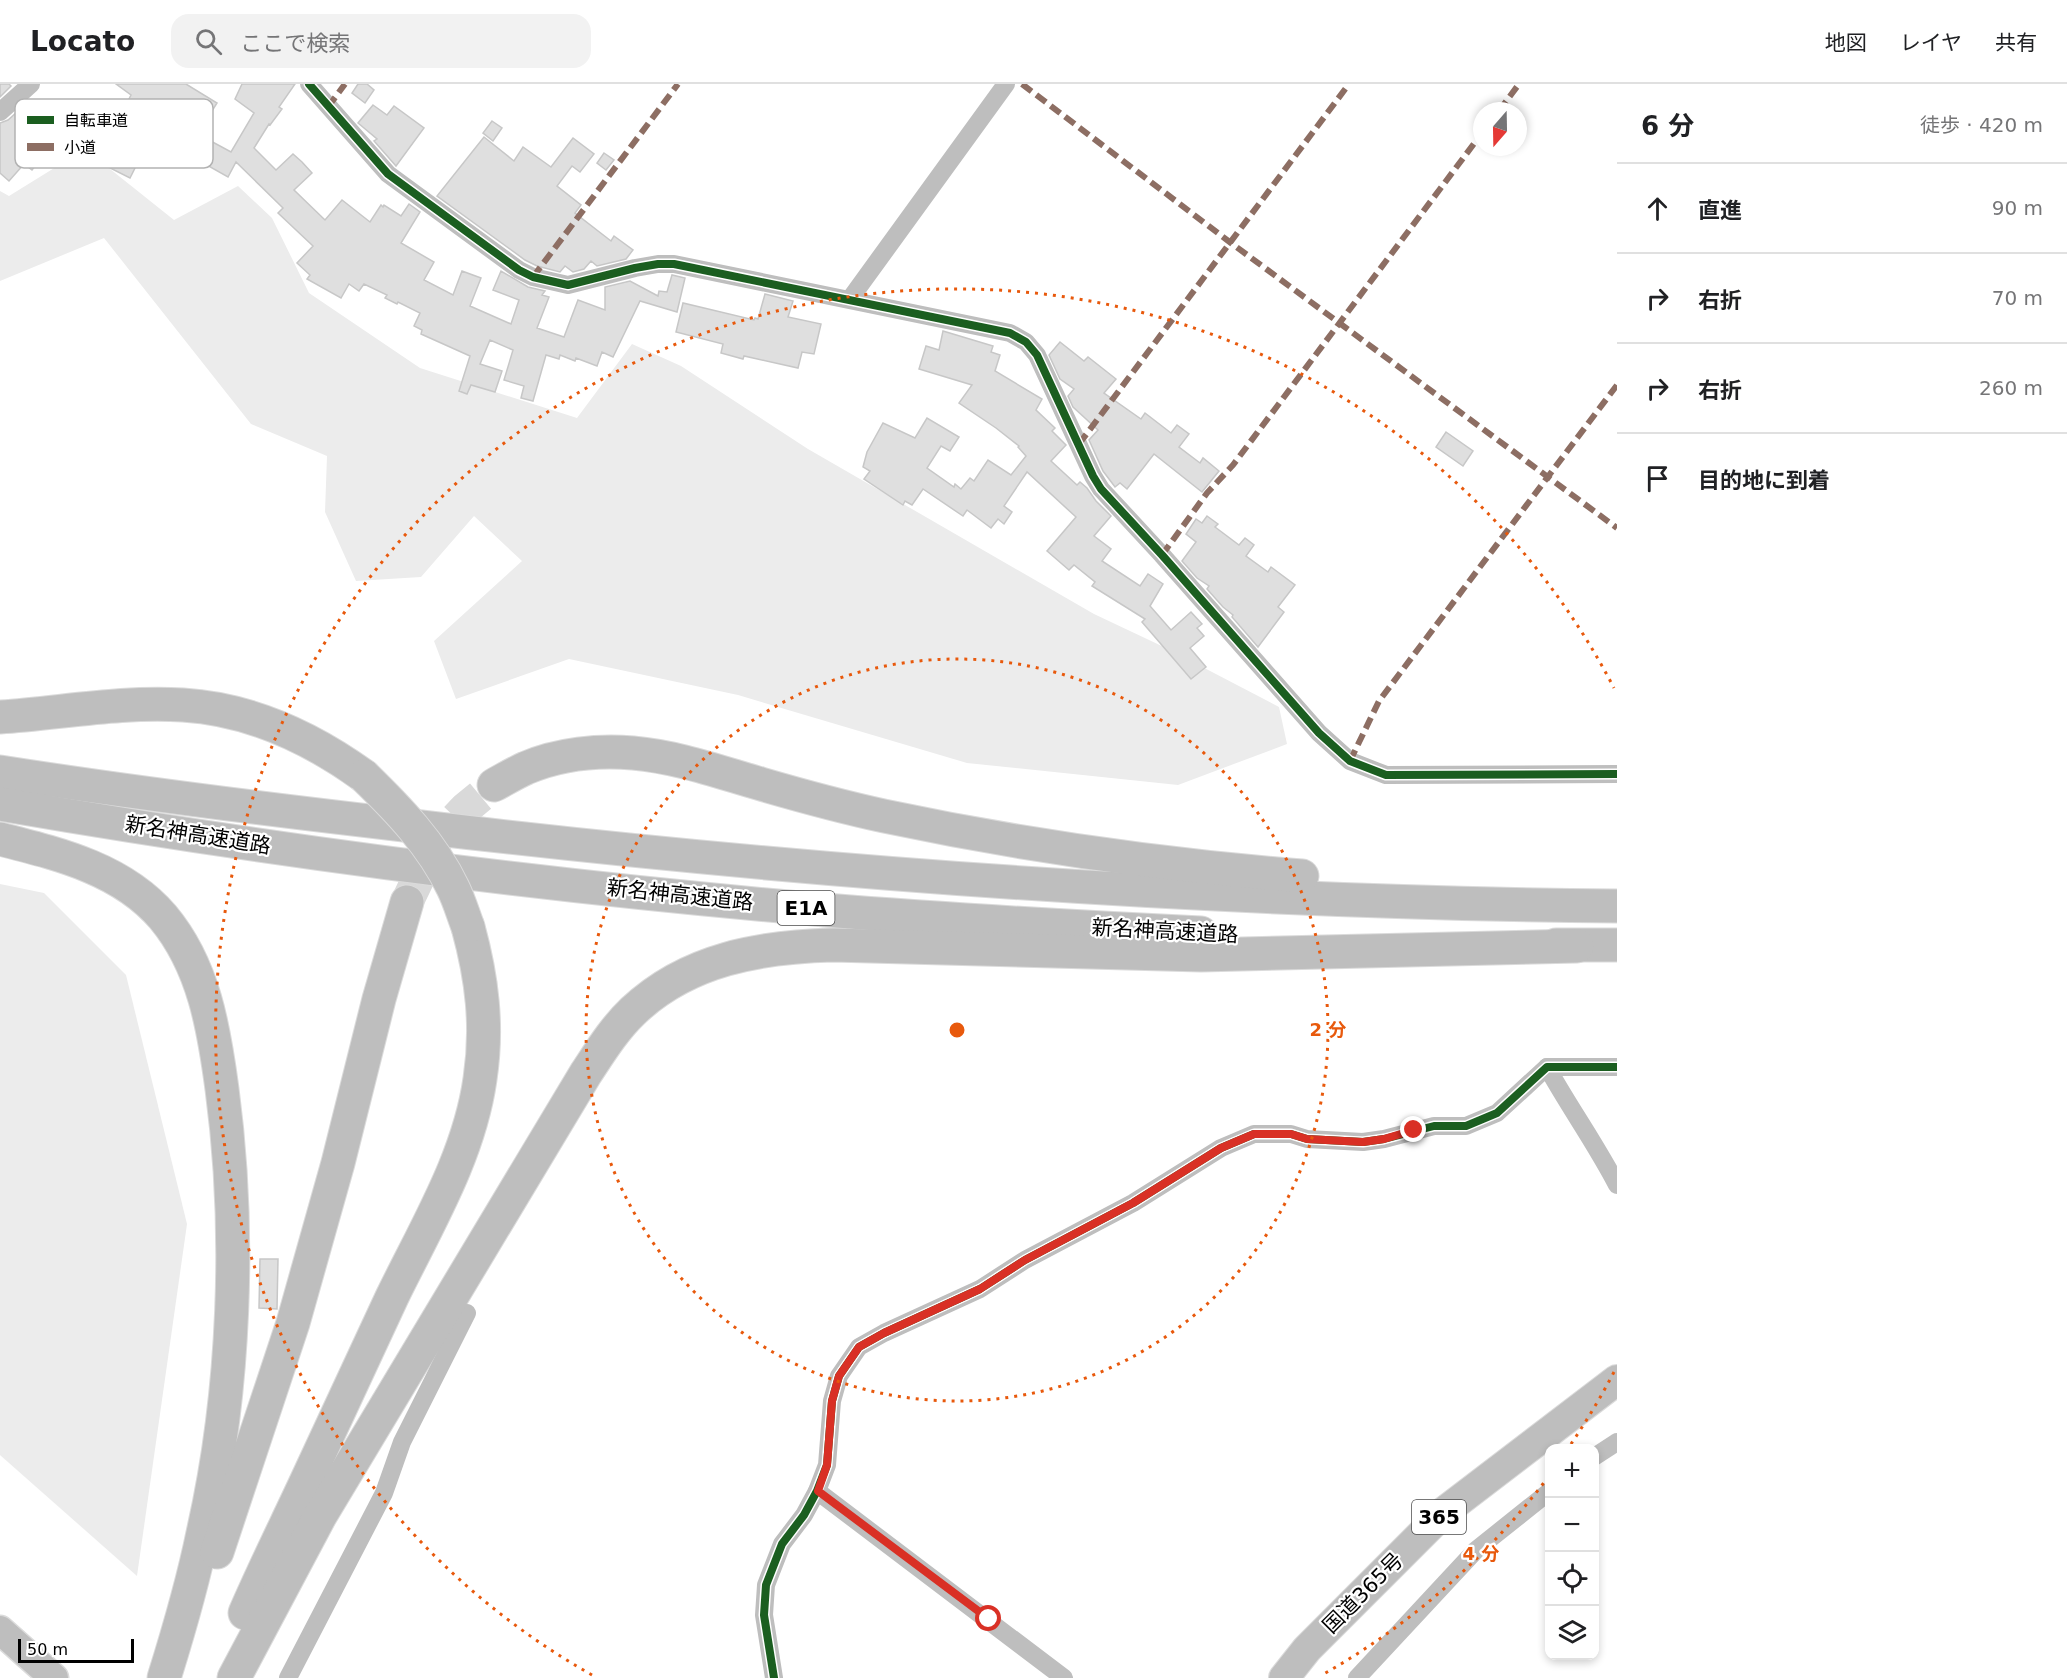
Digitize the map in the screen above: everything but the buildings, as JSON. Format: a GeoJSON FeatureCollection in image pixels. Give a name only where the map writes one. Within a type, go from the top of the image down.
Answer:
{"type":"FeatureCollection","features":[{"type":"Feature","properties":{"kind":"highway"},"geometry":{"type":"LineString","coordinates":[[0,717],[145,705],[182,705],[221,710],[260,720],[333,753],[364,776],[392,803],[437,860],[453,887],[479,965],[484,1007],[484,1046],[473,1115],[461,1152],[446,1189],[356,1372],[259,1581],[219,1678]]}},
{"type":"Feature","properties":{"kind":"highway"},"geometry":{"type":"LineString","coordinates":[[494,785],[526,768],[560,757],[597,753],[632,753],[669,758],[819,800],[883,815],[1112,856],[1268,874],[1617,898]]}},
{"type":"Feature","properties":{"kind":"highway","name":"新名神高速道路"},"geometry":{"type":"LineString","coordinates":[[0,772],[344,818],[574,845],[827,868],[1321,900],[1617,906]]}},
{"type":"Feature","properties":{"kind":"highway","name":"新名神高速道路"},"geometry":{"type":"LineString","coordinates":[[0,804],[315,853],[580,886],[825,909],[1088,927],[1335,940],[1617,945]]}},
{"type":"Feature","properties":{"kind":"highway"},"geometry":{"type":"LineString","coordinates":[[0,839],[80,861],[113,876],[140,895],[163,917],[181,943],[196,972],[208,1004],[215,1039],[228,1135],[232,1205],[229,1339],[216,1467],[204,1532],[164,1678]]}},
{"type":"Feature","properties":{"kind":"highway"},"geometry":{"type":"LineString","coordinates":[[172,1678],[215,1558],[292,1323],[338,1163],[379,999],[407,902]]}},
{"type":"Feature","properties":{"kind":"highway"},"geometry":{"type":"LineString","coordinates":[[234,1678],[320,1516],[586,1073],[608,1040],[633,1012],[659,990],[688,973],[718,960],[792,946],[832,945],[1201,955],[1577,946]]}},
{"type":"Feature","properties":{"kind":"highway","name":"国道365号"},"geometry":{"type":"LineString","coordinates":[[1284,1678],[1307,1649],[1444,1512],[1617,1380]]}},
{"type":"Feature","properties":{"kind":"main road"},"geometry":{"type":"LineString","coordinates":[[0,1630],[54,1678]]}},
{"type":"Feature","properties":{"kind":"street"},"geometry":{"type":"LineString","coordinates":[[0,112],[31,84]]}},
{"type":"Feature","properties":{"kind":"street"},"geometry":{"type":"LineString","coordinates":[[309,84],[387,174],[519,270],[534,277],[568,285],[635,268],[674,264],[1010,333],[1026,342],[1037,355],[1101,489],[1319,733],[1350,761],[1386,775],[1617,774]]}},
{"type":"Feature","properties":{"kind":"street"},"geometry":{"type":"LineString","coordinates":[[850,299],[1006,84]]}},
{"type":"Feature","properties":{"kind":"street"},"geometry":{"type":"LineString","coordinates":[[774,1678],[764,1615],[766,1585],[782,1544],[804,1515],[818,1491],[827,1465],[832,1401],[839,1376],[859,1347],[884,1333],[980,1289],[1025,1260],[1133,1203],[1221,1148],[1254,1134],[1291,1134],[1307,1139],[1363,1142],[1434,1126],[1466,1126],[1497,1113],[1547,1067],[1617,1066]]}},
{"type":"Feature","properties":{"kind":"street"},"geometry":{"type":"LineString","coordinates":[[1547,1067],[1569,1107],[1610,1159],[1617,1185]]}},
{"type":"Feature","properties":{"kind":"street"},"geometry":{"type":"LineString","coordinates":[[288,1678],[384,1493],[402,1442],[467,1313]]}},
{"type":"Feature","properties":{"kind":"street"},"geometry":{"type":"LineString","coordinates":[[1599,1454],[1617,1442]]}},
{"type":"Feature","properties":{"kind":"street"},"geometry":{"type":"LineString","coordinates":[[818,1491],[1064,1678]]}},
{"type":"Feature","properties":{"kind":"street"},"geometry":{"type":"LineString","coordinates":[[1357,1678],[1476,1550],[1545,1495]]}},
{"type":"Feature","properties":{"kind":"shaded area"},"geometry":{"type":"Polygon","coordinates":[[[54,168],[109,168],[174,220],[238,186],[272,218],[309,293],[420,368],[577,418],[632,344],[681,366],[808,449],[1094,614],[1166,648],[1279,707],[1287,744],[1178,785],[967,763],[738,695],[569,659],[456,699],[434,641],[522,561],[474,516],[421,577],[356,581],[325,512],[327,456],[251,424],[104,238],[0,281],[0,191],[9,196],[54,168]]]}},
{"type":"Feature","properties":{"kind":"shaded area"},"geometry":{"type":"Polygon","coordinates":[[[0,884],[44,893],[126,975],[187,1224],[137,1576],[0,1455],[0,884]]]}},
{"type":"Feature","properties":{"kind":"tunnel"},"geometry":{"type":"LineString","coordinates":[[407,902],[437,839],[465,809],[494,785]]}},
{"type":"Feature","properties":{"kind":"marked path"},"geometry":{"type":"LineString","coordinates":[[328,107],[345,84]]}},
{"type":"Feature","properties":{"kind":"marked path"},"geometry":{"type":"LineString","coordinates":[[533,277],[678,84]]}},
{"type":"Feature","properties":{"kind":"marked path"},"geometry":{"type":"LineString","coordinates":[[1022,84],[1231,243],[1617,528]]}},
{"type":"Feature","properties":{"kind":"marked path"},"geometry":{"type":"LineString","coordinates":[[1079,444],[1349,84]]}},
{"type":"Feature","properties":{"kind":"marked path"},"geometry":{"type":"LineString","coordinates":[[1506,102],[1519,84]]}},
{"type":"Feature","properties":{"kind":"marked path"},"geometry":{"type":"LineString","coordinates":[[1162,555],[1207,493],[1233,465],[1473,145]]}},
{"type":"Feature","properties":{"kind":"marked path"},"geometry":{"type":"LineString","coordinates":[[1350,761],[1379,701],[1617,385]]}},
{"type":"Feature","properties":{"kind":"cycle path"},"geometry":{"type":"LineString","coordinates":[[309,84],[388,174],[519,270],[533,277],[568,285],[635,268],[674,264],[1010,333],[1026,342],[1037,355],[1101,489],[1319,733],[1350,761],[1386,775],[1617,774]]}},
{"type":"Feature","properties":{"kind":"cycle path"},"geometry":{"type":"LineString","coordinates":[[774,1678],[764,1615],[766,1585],[782,1544],[804,1515],[817,1491],[827,1465],[832,1401],[839,1376],[859,1347],[884,1333],[980,1289],[1025,1260],[1133,1203],[1221,1148],[1254,1134],[1291,1134],[1307,1139],[1363,1142],[1434,1126],[1466,1126],[1497,1113],[1547,1067],[1617,1067]]}},
{"type":"Feature","properties":{"kind":"route"},"geometry":{"type":"LineString","coordinates":[[989,1619],[818,1491],[827,1465],[832,1401],[839,1376],[859,1347],[884,1333],[980,1289],[1025,1260],[1133,1203],[1221,1148],[1254,1134],[1291,1134],[1307,1139],[1363,1142],[1384,1139],[1414,1130]]}}]}
